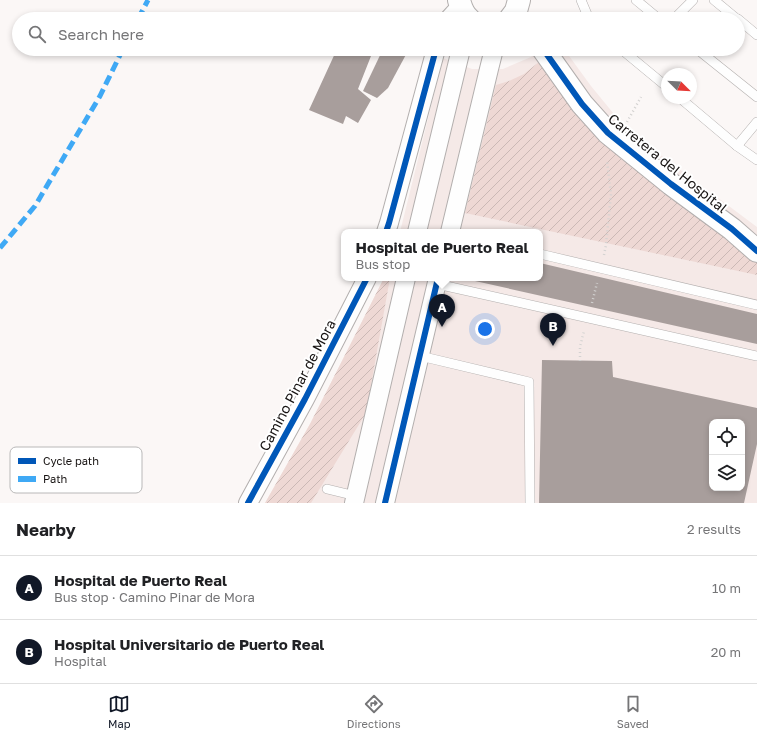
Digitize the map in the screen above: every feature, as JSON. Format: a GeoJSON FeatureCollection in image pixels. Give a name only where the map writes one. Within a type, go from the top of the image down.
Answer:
{"type":"FeatureCollection","features":[{"type":"Feature","properties":{"kind":"street"},"geometry":{"type":"LineString","coordinates":[[387,229],[434,56]]}},
{"type":"Feature","properties":{"kind":"street"},"geometry":{"type":"LineString","coordinates":[[418,229],[458,56]]}},
{"type":"Feature","properties":{"kind":"street"},"geometry":{"type":"LineString","coordinates":[[451,229],[492,56]]}},
{"type":"Feature","properties":{"kind":"street","name":"Carretera del Hospital"},"geometry":{"type":"LineString","coordinates":[[548,56],[582,104],[608,133],[671,184],[732,229],[757,251]]}},
{"type":"Feature","properties":{"kind":"street","name":"Camino Pinar de Mora"},"geometry":{"type":"LineString","coordinates":[[248,503],[305,399],[365,281]]}},
{"type":"Feature","properties":{"kind":"street"},"geometry":{"type":"LineString","coordinates":[[355,500],[405,281]]}},
{"type":"Feature","properties":{"kind":"street"},"geometry":{"type":"LineString","coordinates":[[385,503],[438,281]]}},
{"type":"Feature","properties":{"kind":"lane"},"geometry":{"type":"LineString","coordinates":[[581,0],[586,12]]}},
{"type":"Feature","properties":{"kind":"lane"},"geometry":{"type":"LineString","coordinates":[[636,0],[651,12]]}},
{"type":"Feature","properties":{"kind":"lane"},"geometry":{"type":"LineString","coordinates":[[681,12],[693,0]]}},
{"type":"Feature","properties":{"kind":"lane"},"geometry":{"type":"LineString","coordinates":[[714,0],[729,12]]}},
{"type":"Feature","properties":{"kind":"lane"},"geometry":{"type":"LineString","coordinates":[[745,25],[757,35]]}},
{"type":"Feature","properties":{"kind":"lane"},"geometry":{"type":"LineString","coordinates":[[629,56],[661,82]]}},
{"type":"Feature","properties":{"kind":"lane"},"geometry":{"type":"LineString","coordinates":[[706,56],[757,96]]}},
{"type":"Feature","properties":{"kind":"lane"},"geometry":{"type":"LineString","coordinates":[[687,104],[737,146],[757,160]]}},
{"type":"Feature","properties":{"kind":"lane"},"geometry":{"type":"LineString","coordinates":[[737,146],[757,122]]}},
{"type":"Feature","properties":{"kind":"lane"},"geometry":{"type":"LineString","coordinates":[[543,255],[757,305]]}},
{"type":"Feature","properties":{"kind":"lane"},"geometry":{"type":"LineString","coordinates":[[438,281],[588,318],[757,356]]}},
{"type":"Feature","properties":{"kind":"lane"},"geometry":{"type":"LineString","coordinates":[[420,356],[529,382],[530,503]]}},
{"type":"Feature","properties":{"kind":"lane"},"geometry":{"type":"LineString","coordinates":[[328,489],[355,500]]}},
{"type":"Feature","properties":{"kind":"path"},"geometry":{"type":"LineString","coordinates":[[580,361],[580,347],[606,245],[611,194],[605,145],[628,122],[641,97]]}},
{"type":"Feature","properties":{"kind":"shaded area"},"geometry":{"type":"Polygon","coordinates":[[[532,56],[569,56],[591,86],[627,130],[757,227],[757,503],[265,503],[310,424],[382,281],[543,281],[543,229],[401,229],[443,58],[472,69],[503,69],[532,56]]]}},
{"type":"Feature","properties":{"kind":"shaded area"},"geometry":{"type":"Polygon","coordinates":[[[539,62],[695,213],[757,263],[757,275],[465,213],[496,85],[524,74],[539,62]]]}},
{"type":"Feature","properties":{"kind":"shaded area"},"geometry":{"type":"Polygon","coordinates":[[[382,281],[389,281],[366,413],[311,503],[265,503],[310,424],[382,281]]]}},
{"type":"Feature","properties":{"kind":"building"},"geometry":{"type":"Polygon","coordinates":[[[334,56],[371,56],[358,89],[371,100],[358,123],[346,116],[343,124],[309,110],[334,56]]]}},
{"type":"Feature","properties":{"kind":"building"},"geometry":{"type":"Polygon","coordinates":[[[380,56],[405,56],[388,88],[377,98],[363,91],[380,56]]]}},
{"type":"Feature","properties":{"kind":"building"},"geometry":{"type":"Polygon","coordinates":[[[543,264],[757,314],[757,344],[475,281],[543,281],[543,264]]]}},
{"type":"Feature","properties":{"kind":"building"},"geometry":{"type":"Polygon","coordinates":[[[542,360],[612,361],[613,377],[757,408],[757,444],[744,503],[539,503],[542,360]]]}},
{"type":"Feature","properties":{"kind":"marked path"},"geometry":{"type":"LineString","coordinates":[[142,12],[148,0]]}},
{"type":"Feature","properties":{"kind":"marked path"},"geometry":{"type":"LineString","coordinates":[[0,248],[35,206],[100,96],[120,56]]}},
{"type":"Feature","properties":{"kind":"cycle path"},"geometry":{"type":"LineString","coordinates":[[387,229],[434,56]]}},
{"type":"Feature","properties":{"kind":"cycle path"},"geometry":{"type":"LineString","coordinates":[[548,56],[582,104],[608,133],[671,184],[732,229],[757,251]]}},
{"type":"Feature","properties":{"kind":"cycle path"},"geometry":{"type":"LineString","coordinates":[[248,503],[305,399],[365,281]]}},
{"type":"Feature","properties":{"kind":"cycle path"},"geometry":{"type":"LineString","coordinates":[[385,503],[437,281]]}},
{"type":"Feature","properties":{"kind":"place","name":"Hospital de Puerto Real"},"geometry":{"type":"Point","coordinates":[442,327]}},
{"type":"Feature","properties":{"kind":"place","name":"Hospital Universitario de Puerto Real"},"geometry":{"type":"Point","coordinates":[553,346]}}]}
